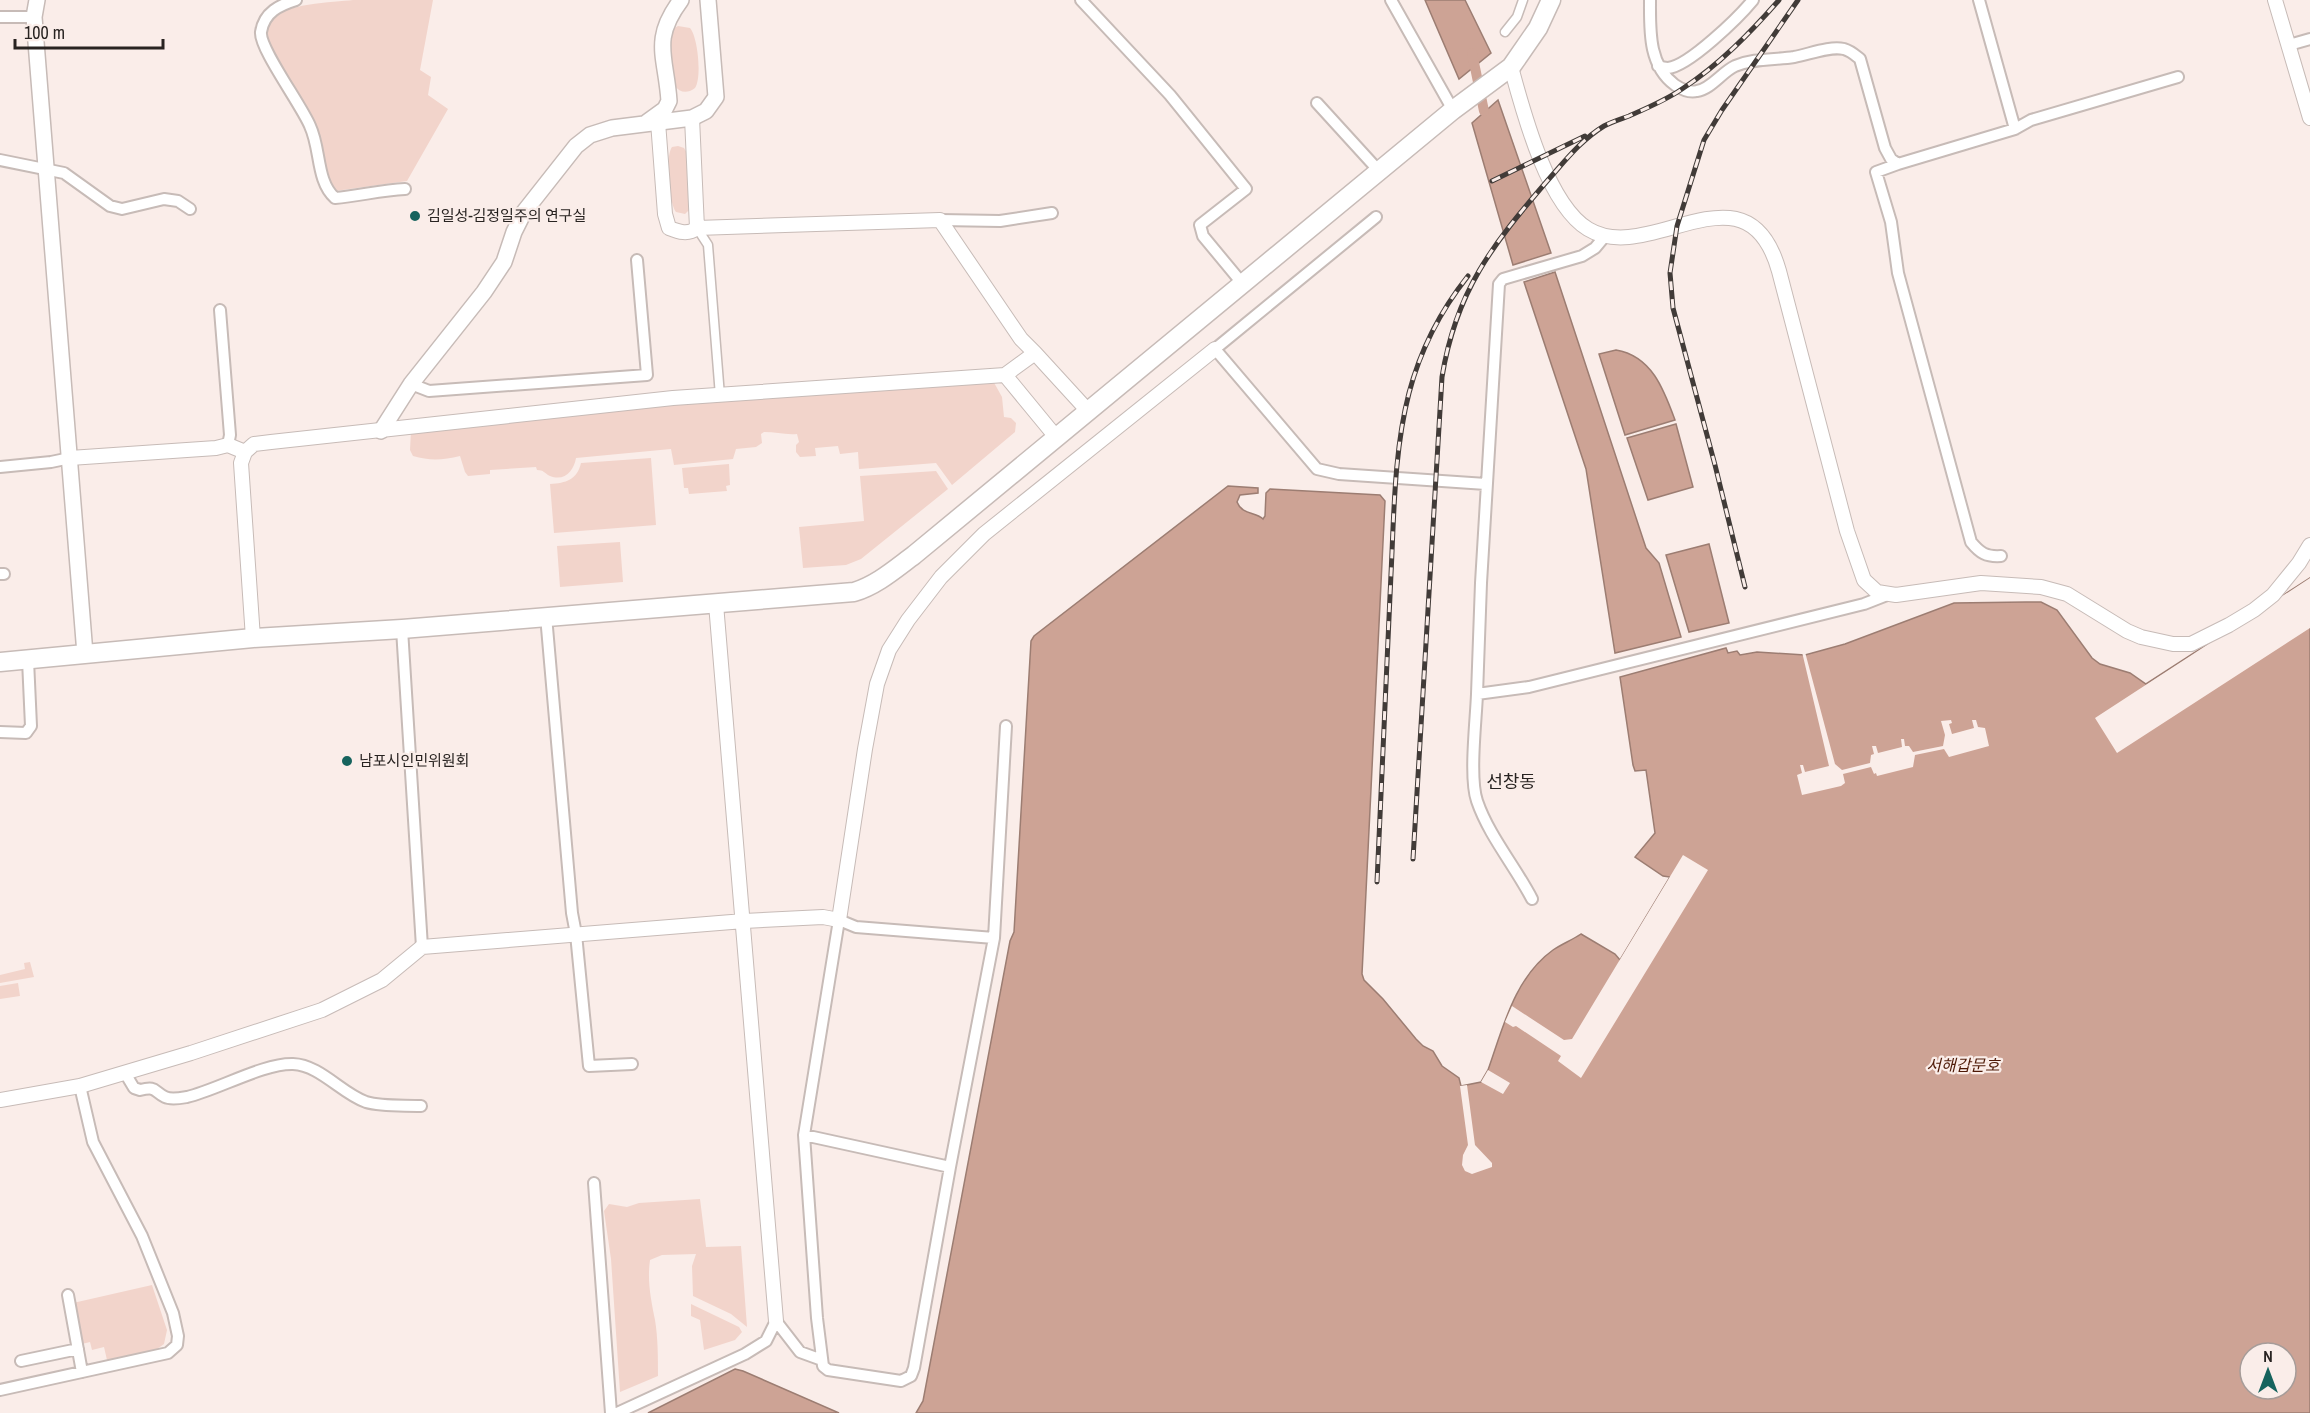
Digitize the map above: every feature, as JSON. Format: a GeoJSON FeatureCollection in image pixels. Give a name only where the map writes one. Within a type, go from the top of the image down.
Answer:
{"type":"FeatureCollection","features":[{"type":"Feature","properties":{"kind":"main road"},"geometry":{"type":"LineString","coordinates":[[651,123],[665,109],[669,101],[662,38],[670,15],[681,0]]}},
{"type":"Feature","properties":{"kind":"main road"},"geometry":{"type":"LineString","coordinates":[[381,431],[411,384],[484,292],[504,262],[514,232],[524,212],[576,146],[590,135],[612,128],[692,118],[706,111],[716,97],[708,0]]}},
{"type":"Feature","properties":{"kind":"main road"},"geometry":{"type":"LineString","coordinates":[[0,662],[253,638],[402,629],[854,592],[872,585],[914,555],[1379,171],[1460,105],[1505,72],[1528,44],[1551,0]]}},
{"type":"Feature","properties":{"kind":"main road"},"geometry":{"type":"LineString","coordinates":[[35,5],[85,654]]}},
{"type":"Feature","properties":{"kind":"street"},"geometry":{"type":"LineString","coordinates":[[296,0],[278,6],[269,14],[263,23],[261,35],[267,51],[311,127],[317,143],[326,190],[335,198],[405,189]]}},
{"type":"Feature","properties":{"kind":"street"},"geometry":{"type":"LineString","coordinates":[[1081,0],[1170,95],[1246,189],[1200,225],[1203,236],[1242,283]]}},
{"type":"Feature","properties":{"kind":"street"},"geometry":{"type":"LineString","coordinates":[[1392,0],[1460,105]]}},
{"type":"Feature","properties":{"kind":"street"},"geometry":{"type":"LineString","coordinates":[[1505,32],[1516,17],[1523,0]]}},
{"type":"Feature","properties":{"kind":"street"},"geometry":{"type":"LineString","coordinates":[[1650,0],[1650,37],[1658,66],[1668,79],[1681,89],[1697,92],[1737,65],[1757,60],[1793,57],[1830,50],[1843,49],[1852,52],[1860,59],[1885,148],[1891,159],[1898,164]]}},
{"type":"Feature","properties":{"kind":"street"},"geometry":{"type":"LineString","coordinates":[[1658,66],[1668,68],[1681,62],[1722,33],[1753,0]]}},
{"type":"Feature","properties":{"kind":"street"},"geometry":{"type":"LineString","coordinates":[[1979,0],[2015,129]]}},
{"type":"Feature","properties":{"kind":"street"},"geometry":{"type":"LineString","coordinates":[[2276,0],[2310,118]]}},
{"type":"Feature","properties":{"kind":"street"},"geometry":{"type":"LineString","coordinates":[[0,18],[35,5]]}},
{"type":"Feature","properties":{"kind":"street"},"geometry":{"type":"LineString","coordinates":[[2289,45],[2310,39]]}},
{"type":"Feature","properties":{"kind":"street"},"geometry":{"type":"LineString","coordinates":[[1505,72],[1550,179],[1566,206],[1582,225],[1605,236],[1635,236],[1728,217],[1740,220],[1758,231],[1775,257],[1859,569],[1871,588],[1887,595]]}},
{"type":"Feature","properties":{"kind":"street"},"geometry":{"type":"LineString","coordinates":[[2001,556],[1989,557],[1979,552],[1971,542],[1898,273],[1891,222],[1876,172],[2015,129],[2031,120],[2178,77]]}},
{"type":"Feature","properties":{"kind":"street"},"geometry":{"type":"LineString","coordinates":[[1317,104],[1379,171]]}},
{"type":"Feature","properties":{"kind":"street"},"geometry":{"type":"LineString","coordinates":[[692,118],[697,228],[708,245],[720,396]]}},
{"type":"Feature","properties":{"kind":"street"},"geometry":{"type":"LineString","coordinates":[[651,123],[665,214],[669,228],[680,233],[693,232],[697,228],[940,220],[1000,221],[1052,213]]}},
{"type":"Feature","properties":{"kind":"street"},"geometry":{"type":"LineString","coordinates":[[0,160],[64,173],[110,206],[122,209],[164,199],[178,201],[190,209]]}},
{"type":"Feature","properties":{"kind":"street"},"geometry":{"type":"LineString","coordinates":[[1006,726],[994,938],[914,1368],[911,1376],[901,1381],[828,1370],[823,1366],[817,1318],[804,1135],[863,759],[877,684],[888,650],[941,576],[984,534],[1376,217]]}},
{"type":"Feature","properties":{"kind":"street"},"geometry":{"type":"LineString","coordinates":[[940,220],[1021,339],[1089,412]]}},
{"type":"Feature","properties":{"kind":"street"},"geometry":{"type":"LineString","coordinates":[[1532,899],[1477,801],[1473,784],[1497,291],[1503,279],[1582,256],[1595,248],[1605,236]]}},
{"type":"Feature","properties":{"kind":"street"},"geometry":{"type":"LineString","coordinates":[[411,384],[429,391],[647,375],[637,260]]}},
{"type":"Feature","properties":{"kind":"street"},"geometry":{"type":"LineString","coordinates":[[220,310],[230,435],[228,445]]}},
{"type":"Feature","properties":{"kind":"street"},"geometry":{"type":"LineString","coordinates":[[1215,349],[1317,469],[1339,474],[1486,484]]}},
{"type":"Feature","properties":{"kind":"street"},"geometry":{"type":"LineString","coordinates":[[253,638],[241,463],[245,452],[254,444],[672,398],[1005,375],[1035,353]]}},
{"type":"Feature","properties":{"kind":"street"},"geometry":{"type":"LineString","coordinates":[[1005,375],[1056,437]]}},
{"type":"Feature","properties":{"kind":"street"},"geometry":{"type":"LineString","coordinates":[[0,467],[70,458],[216,448],[228,445],[245,452]]}},
{"type":"Feature","properties":{"kind":"street"},"geometry":{"type":"LineString","coordinates":[[1477,694],[1529,687],[1864,604],[1887,595],[1981,583],[2041,587],[2067,594],[2127,631],[2141,637],[2173,644],[2191,644],[2229,625],[2267,600],[2299,564],[2310,545]]}},
{"type":"Feature","properties":{"kind":"street"},"geometry":{"type":"LineString","coordinates":[[617,1413],[745,1354],[766,1341],[776,1321],[716,604]]}},
{"type":"Feature","properties":{"kind":"street"},"geometry":{"type":"LineString","coordinates":[[546,616],[572,913],[589,1066],[632,1064]]}},
{"type":"Feature","properties":{"kind":"street"},"geometry":{"type":"LineString","coordinates":[[402,629],[422,947]]}},
{"type":"Feature","properties":{"kind":"street"},"geometry":{"type":"LineString","coordinates":[[0,732],[26,734],[31,726],[28,660]]}},
{"type":"Feature","properties":{"kind":"street"},"geometry":{"type":"LineString","coordinates":[[0,1100],[80,1086],[322,1010],[382,980],[422,947],[744,921],[823,917],[856,927],[994,938]]}},
{"type":"Feature","properties":{"kind":"street"},"geometry":{"type":"LineString","coordinates":[[125,1072],[134,1088],[157,1090],[165,1098],[174,1099],[265,1070],[292,1064],[307,1068],[365,1102],[421,1106]]}},
{"type":"Feature","properties":{"kind":"street"},"geometry":{"type":"LineString","coordinates":[[0,1390],[168,1353],[177,1345],[178,1336],[173,1313],[142,1236],[93,1142],[80,1086]]}},
{"type":"Feature","properties":{"kind":"street"},"geometry":{"type":"LineString","coordinates":[[804,1135],[950,1167]]}},
{"type":"Feature","properties":{"kind":"street"},"geometry":{"type":"LineString","coordinates":[[594,1183],[611,1413]]}},
{"type":"Feature","properties":{"kind":"street"},"geometry":{"type":"LineString","coordinates":[[68,1295],[82,1372]]}},
{"type":"Feature","properties":{"kind":"street"},"geometry":{"type":"LineString","coordinates":[[776,1321],[800,1352],[822,1360]]}},
{"type":"Feature","properties":{"kind":"street"},"geometry":{"type":"LineString","coordinates":[[21,1361],[78,1349]]}},
{"type":"Feature","properties":{"kind":"shaded area"},"geometry":{"type":"Polygon","coordinates":[[[353,0],[433,0],[420,70],[431,77],[428,95],[448,109],[407,181],[335,191],[327,170],[317,128],[269,46],[267,28],[270,20],[285,10],[353,0]]]}},
{"type":"Feature","properties":{"kind":"shaded area"},"geometry":{"type":"Polygon","coordinates":[[[678,26],[690,28],[697,48],[699,67],[697,83],[695,88],[686,92],[674,85],[669,37],[671,30],[678,26]]]}},
{"type":"Feature","properties":{"kind":"shaded area"},"geometry":{"type":"Polygon","coordinates":[[[672,147],[684,148],[688,155],[691,208],[685,214],[676,212],[670,190],[668,169],[670,152],[672,147]]]}},
{"type":"Feature","properties":{"kind":"shaded area"},"geometry":{"type":"Polygon","coordinates":[[[992,379],[1002,397],[1004,417],[1011,418],[1016,423],[1015,432],[952,485],[936,463],[859,469],[858,452],[840,454],[838,446],[815,448],[816,456],[800,457],[796,452],[796,445],[799,442],[797,434],[768,432],[761,434],[762,443],[756,447],[736,449],[733,459],[674,465],[671,449],[576,458],[571,471],[560,477],[550,476],[537,470],[536,467],[490,470],[490,474],[468,476],[460,456],[425,459],[413,456],[410,450],[411,431],[672,403],[992,379]]]}},
{"type":"Feature","properties":{"kind":"shaded area"},"geometry":{"type":"Polygon","coordinates":[[[651,458],[656,525],[554,533],[550,484],[570,480],[577,473],[581,463],[651,458]]]}},
{"type":"Feature","properties":{"kind":"shaded area"},"geometry":{"type":"Polygon","coordinates":[[[729,464],[730,485],[726,486],[727,491],[689,494],[688,488],[684,488],[682,468],[729,464]]]}},
{"type":"Feature","properties":{"kind":"shaded area"},"geometry":{"type":"Polygon","coordinates":[[[936,471],[948,489],[861,559],[846,565],[803,568],[799,527],[864,521],[860,476],[936,471]]]}},
{"type":"Feature","properties":{"kind":"shaded area"},"geometry":{"type":"Polygon","coordinates":[[[620,542],[623,582],[560,587],[557,546],[620,542]]]}},
{"type":"Feature","properties":{"kind":"shaded area"},"geometry":{"type":"Polygon","coordinates":[[[30,962],[34,977],[0,983],[0,975],[25,969],[24,963],[30,962]]]}},
{"type":"Feature","properties":{"kind":"shaded area"},"geometry":{"type":"Polygon","coordinates":[[[18,983],[20,996],[0,999],[0,986],[18,983]]]}},
{"type":"Feature","properties":{"kind":"shaded area"},"geometry":{"type":"Polygon","coordinates":[[[700,1199],[706,1247],[741,1246],[747,1327],[731,1314],[693,1296],[692,1266],[696,1254],[662,1255],[650,1260],[649,1283],[657,1334],[658,1376],[620,1392],[611,1259],[604,1211],[609,1204],[627,1207],[639,1203],[700,1199]]]}},
{"type":"Feature","properties":{"kind":"shaded area"},"geometry":{"type":"Polygon","coordinates":[[[152,1285],[167,1330],[164,1344],[157,1349],[107,1360],[104,1347],[92,1350],[90,1342],[82,1344],[73,1303],[152,1285]]]}},
{"type":"Feature","properties":{"kind":"shaded area"},"geometry":{"type":"Polygon","coordinates":[[[691,1304],[739,1327],[742,1332],[735,1340],[704,1350],[700,1320],[691,1316],[691,1304]]]}},
{"type":"Feature","properties":{"kind":"water"},"geometry":{"type":"Polygon","coordinates":[[[1425,0],[1465,0],[1491,53],[1459,79],[1425,0]]]}},
{"type":"Feature","properties":{"kind":"water"},"geometry":{"type":"Polygon","coordinates":[[[1498,100],[1551,253],[1513,265],[1472,123],[1498,100]]]}},
{"type":"Feature","properties":{"kind":"water"},"geometry":{"type":"Polygon","coordinates":[[[1555,272],[1646,548],[1659,563],[1681,637],[1615,653],[1586,469],[1524,282],[1555,272]]]}},
{"type":"Feature","properties":{"kind":"water"},"geometry":{"type":"Polygon","coordinates":[[[1616,350],[1639,359],[1648,367],[1661,386],[1675,420],[1625,435],[1599,354],[1616,350]]]}},
{"type":"Feature","properties":{"kind":"water"},"geometry":{"type":"Polygon","coordinates":[[[1676,424],[1693,487],[1648,500],[1627,438],[1676,424]]]}},
{"type":"Feature","properties":{"kind":"water","name":"서해갑문호"},"geometry":{"type":"Polygon","coordinates":[[[1228,486],[1258,488],[1258,493],[1240,495],[1237,502],[1242,509],[1263,519],[1266,493],[1270,489],[1380,495],[1385,501],[1362,974],[1364,980],[1416,1039],[1433,1051],[1442,1066],[1459,1078],[1461,1086],[1481,1082],[1488,1070],[1519,989],[1540,961],[1553,950],[1581,934],[1615,954],[1620,960],[1670,877],[1663,876],[1635,857],[1655,833],[1646,770],[1635,771],[1633,765],[1620,677],[1726,648],[1728,653],[1737,651],[1740,655],[1757,652],[1805,655],[1845,644],[1954,603],[2041,602],[2057,610],[2092,658],[2100,664],[2130,673],[2146,684],[2310,578],[2310,1413],[916,1413],[923,1401],[1010,941],[1014,932],[1031,641],[1034,636],[1228,486]]]}},
{"type":"Feature","properties":{"kind":"water"},"geometry":{"type":"Polygon","coordinates":[[[1709,544],[1729,623],[1689,632],[1666,555],[1709,544]]]}},
{"type":"Feature","properties":{"kind":"water"},"geometry":{"type":"Polygon","coordinates":[[[735,1369],[743,1371],[839,1413],[648,1413],[735,1369]]]}},
{"type":"Feature","properties":{"kind":"pier"},"geometry":{"type":"Polygon","coordinates":[[[2310,578],[2310,628],[2117,753],[2095,718],[2310,578]]]}},
{"type":"Feature","properties":{"kind":"pier"},"geometry":{"type":"Polygon","coordinates":[[[1802,652],[1805,652],[1835,764],[1842,770],[1870,763],[1871,755],[1874,754],[1872,746],[1876,746],[1878,753],[1902,747],[1901,739],[1904,739],[1905,746],[1909,746],[1913,752],[1943,746],[1945,735],[1941,721],[1951,720],[1952,723],[1949,724],[1952,734],[1974,728],[1972,720],[1976,720],[1978,727],[1985,728],[1989,746],[1949,757],[1944,749],[1915,755],[1913,767],[1877,776],[1871,767],[1843,774],[1845,783],[1841,786],[1802,795],[1797,775],[1802,773],[1800,765],[1803,765],[1805,772],[1829,766],[1802,652]]]}},
{"type":"Feature","properties":{"kind":"pier"},"geometry":{"type":"Polygon","coordinates":[[[1683,855],[1708,870],[1581,1078],[1558,1061],[1561,1056],[1516,1026],[1513,1027],[1505,1022],[1512,1006],[1564,1040],[1572,1039],[1683,855]]]}},
{"type":"Feature","properties":{"kind":"pier"},"geometry":{"type":"Polygon","coordinates":[[[1488,1070],[1510,1083],[1503,1094],[1481,1082],[1488,1070]]]}},
{"type":"Feature","properties":{"kind":"pier"},"geometry":{"type":"Polygon","coordinates":[[[1467,1085],[1475,1145],[1492,1163],[1492,1167],[1472,1174],[1465,1171],[1462,1165],[1463,1155],[1468,1145],[1460,1086],[1467,1085]]]}},
{"type":"Feature","properties":{"kind":"waterway"},"geometry":{"type":"LineString","coordinates":[[1472,53],[1484,111]]}},
{"type":"Feature","properties":{"kind":"railway"},"geometry":{"type":"LineString","coordinates":[[1413,859],[1442,377],[1448,347],[1467,294],[1479,271],[1510,226],[1581,144],[1604,126],[1663,100],[1696,80],[1733,48],[1779,0]]}},
{"type":"Feature","properties":{"kind":"railway"},"geometry":{"type":"LineString","coordinates":[[1745,587],[1673,308],[1670,273],[1677,226],[1704,140],[1798,0]]}},
{"type":"Feature","properties":{"kind":"railway"},"geometry":{"type":"LineString","coordinates":[[1492,181],[1585,136]]}},
{"type":"Feature","properties":{"kind":"railway"},"geometry":{"type":"LineString","coordinates":[[1377,882],[1394,506],[1400,437],[1409,393],[1425,346],[1440,317],[1468,276]]}},
{"type":"Feature","properties":{"kind":"place","name":"김일성-김정일주의 연구실"},"geometry":{"type":"Point","coordinates":[415,216]}},
{"type":"Feature","properties":{"kind":"place","name":"남포시인민위원회"},"geometry":{"type":"Point","coordinates":[347,761]}},
{"type":"Feature","properties":{"kind":"district","name":"선창동"},"geometry":{"type":"Point","coordinates":[1511,782]}}]}
